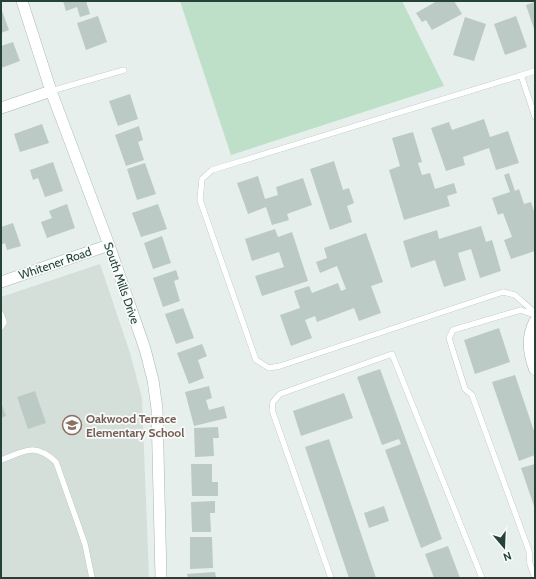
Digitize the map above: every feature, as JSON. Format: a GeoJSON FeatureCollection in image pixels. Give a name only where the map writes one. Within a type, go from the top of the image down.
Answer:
{"type":"FeatureCollection","features":[{"type":"Feature","properties":{"kind":"street","name":"South Mills Drive"},"geometry":{"type":"LineString","coordinates":[[22,1],[52,91],[109,244],[145,349],[153,380],[157,409],[161,578]]}},
{"type":"Feature","properties":{"kind":"street"},"geometry":{"type":"LineString","coordinates":[[1,108],[52,91]]}},
{"type":"Feature","properties":{"kind":"street","name":"Whitener Road"},"geometry":{"type":"LineString","coordinates":[[1,282],[109,244]]}},
{"type":"Feature","properties":{"kind":"street"},"geometry":{"type":"LineString","coordinates":[[535,322],[531,330],[529,342],[530,356],[535,369]]}},
{"type":"Feature","properties":{"kind":"lane"},"geometry":{"type":"LineString","coordinates":[[52,91],[124,70]]}},
{"type":"Feature","properties":{"kind":"lane"},"geometry":{"type":"LineString","coordinates":[[535,71],[212,170],[202,179],[200,200],[256,360],[269,368],[280,366],[503,292],[515,295],[535,314]]}},
{"type":"Feature","properties":{"kind":"lane"},"geometry":{"type":"LineString","coordinates":[[521,75],[535,117]]}},
{"type":"Feature","properties":{"kind":"lane"},"geometry":{"type":"LineString","coordinates":[[535,314],[521,310],[453,330],[449,338],[465,389],[472,396],[526,544],[535,578]]}},
{"type":"Feature","properties":{"kind":"lane"},"geometry":{"type":"LineString","coordinates":[[1,314],[4,322],[1,327]]}},
{"type":"Feature","properties":{"kind":"lane"},"geometry":{"type":"LineString","coordinates":[[331,578],[272,410],[273,402],[280,394],[392,354],[482,578]]}},
{"type":"Feature","properties":{"kind":"lane"},"geometry":{"type":"LineString","coordinates":[[1,460],[31,449],[46,453],[56,462],[85,544],[92,578]]}},
{"type":"Feature","properties":{"kind":"shaded area","name":"Oakwood Terrace Elementary School"},"geometry":{"type":"Polygon","coordinates":[[[100,264],[130,353],[142,398],[149,578],[1,578],[1,297],[100,264]]]}},
{"type":"Feature","properties":{"kind":"green space"},"geometry":{"type":"Polygon","coordinates":[[[180,1],[402,1],[444,86],[231,155],[180,1]]]}},
{"type":"Feature","properties":{"kind":"building"},"geometry":{"type":"Polygon","coordinates":[[[63,1],[86,1],[90,14],[80,17],[77,7],[66,11],[63,1]]]}},
{"type":"Feature","properties":{"kind":"building"},"geometry":{"type":"Polygon","coordinates":[[[437,1],[454,1],[462,14],[432,30],[426,20],[422,22],[416,13],[437,1]]]}},
{"type":"Feature","properties":{"kind":"building"},"geometry":{"type":"Polygon","coordinates":[[[535,2],[535,32],[526,5],[535,2]]]}},
{"type":"Feature","properties":{"kind":"building"},"geometry":{"type":"Polygon","coordinates":[[[1,8],[9,30],[1,33],[1,8]]]}},
{"type":"Feature","properties":{"kind":"building"},"geometry":{"type":"Polygon","coordinates":[[[98,16],[107,42],[86,50],[77,23],[98,16]]]}},
{"type":"Feature","properties":{"kind":"building"},"geometry":{"type":"Polygon","coordinates":[[[516,16],[527,47],[505,55],[494,24],[516,16]]]}},
{"type":"Feature","properties":{"kind":"building"},"geometry":{"type":"Polygon","coordinates":[[[465,17],[486,24],[474,61],[453,55],[465,17]]]}},
{"type":"Feature","properties":{"kind":"building"},"geometry":{"type":"Polygon","coordinates":[[[13,42],[20,61],[1,68],[1,46],[13,42]]]}},
{"type":"Feature","properties":{"kind":"building"},"geometry":{"type":"Polygon","coordinates":[[[130,94],[138,119],[118,126],[109,101],[130,94]]]}},
{"type":"Feature","properties":{"kind":"building"},"geometry":{"type":"Polygon","coordinates":[[[484,119],[490,137],[508,131],[519,163],[496,170],[489,148],[463,157],[465,165],[446,171],[431,128],[449,122],[452,130],[484,119]]]}},
{"type":"Feature","properties":{"kind":"building"},"geometry":{"type":"Polygon","coordinates":[[[42,124],[49,143],[20,152],[14,134],[42,124]]]}},
{"type":"Feature","properties":{"kind":"building"},"geometry":{"type":"Polygon","coordinates":[[[139,126],[143,140],[138,142],[144,160],[126,166],[115,135],[139,126]]]}},
{"type":"Feature","properties":{"kind":"building"},"geometry":{"type":"Polygon","coordinates":[[[413,132],[422,162],[418,163],[422,175],[430,173],[435,189],[454,183],[457,193],[447,196],[450,206],[404,220],[389,170],[400,166],[392,138],[413,132]]]}},
{"type":"Feature","properties":{"kind":"building"},"geometry":{"type":"Polygon","coordinates":[[[334,161],[343,190],[349,188],[354,203],[347,206],[352,222],[330,230],[310,169],[334,161]]]}},
{"type":"Feature","properties":{"kind":"building"},"geometry":{"type":"Polygon","coordinates":[[[53,162],[63,191],[45,197],[38,178],[33,180],[30,170],[53,162]]]}},
{"type":"Feature","properties":{"kind":"building"},"geometry":{"type":"Polygon","coordinates":[[[145,163],[156,194],[137,200],[127,169],[145,163]]]}},
{"type":"Feature","properties":{"kind":"building"},"geometry":{"type":"Polygon","coordinates":[[[509,173],[515,191],[519,189],[524,204],[531,202],[535,214],[535,251],[511,259],[504,240],[512,237],[503,213],[498,215],[492,198],[510,192],[504,175],[509,173]]]}},
{"type":"Feature","properties":{"kind":"building"},"geometry":{"type":"Polygon","coordinates":[[[258,176],[265,199],[278,195],[276,187],[303,178],[312,205],[287,214],[289,220],[272,225],[266,207],[248,214],[237,183],[258,176]]]}},
{"type":"Feature","properties":{"kind":"building"},"geometry":{"type":"Polygon","coordinates":[[[67,204],[75,228],[47,238],[41,222],[52,218],[49,211],[67,204]]]}},
{"type":"Feature","properties":{"kind":"building"},"geometry":{"type":"Polygon","coordinates":[[[158,204],[167,229],[141,237],[132,213],[158,204]]]}},
{"type":"Feature","properties":{"kind":"building"},"geometry":{"type":"Polygon","coordinates":[[[13,223],[21,246],[7,250],[5,243],[1,245],[1,227],[13,223]]]}},
{"type":"Feature","properties":{"kind":"building"},"geometry":{"type":"Polygon","coordinates":[[[481,226],[486,242],[492,240],[501,271],[480,278],[471,249],[458,253],[466,280],[444,287],[435,260],[411,268],[403,241],[437,230],[439,239],[481,226]]]}},
{"type":"Feature","properties":{"kind":"building"},"geometry":{"type":"Polygon","coordinates":[[[275,229],[278,237],[292,232],[308,281],[262,296],[255,276],[284,267],[279,252],[252,261],[245,239],[275,229]]]}},
{"type":"Feature","properties":{"kind":"building"},"geometry":{"type":"Polygon","coordinates":[[[366,233],[383,282],[371,286],[381,313],[359,321],[354,308],[317,322],[315,316],[305,320],[312,338],[291,346],[280,315],[300,308],[294,291],[309,286],[312,293],[338,283],[341,291],[346,289],[337,266],[320,273],[316,262],[327,258],[324,248],[366,233]]]}},
{"type":"Feature","properties":{"kind":"building"},"geometry":{"type":"Polygon","coordinates":[[[162,236],[171,263],[153,269],[144,243],[162,236]]]}},
{"type":"Feature","properties":{"kind":"building"},"geometry":{"type":"Polygon","coordinates":[[[176,270],[179,279],[174,281],[180,301],[163,307],[153,278],[176,270]]]}},
{"type":"Feature","properties":{"kind":"building"},"geometry":{"type":"Polygon","coordinates":[[[183,308],[194,338],[176,344],[165,314],[183,308]]]}},
{"type":"Feature","properties":{"kind":"building"},"geometry":{"type":"Polygon","coordinates":[[[499,328],[510,362],[475,374],[464,340],[499,328]]]}},
{"type":"Feature","properties":{"kind":"building"},"geometry":{"type":"Polygon","coordinates":[[[202,344],[207,356],[198,360],[204,378],[189,384],[177,353],[202,344]]]}},
{"type":"Feature","properties":{"kind":"building"},"geometry":{"type":"Polygon","coordinates":[[[380,369],[442,539],[421,548],[385,450],[401,444],[399,439],[382,445],[357,377],[380,369]]]}},
{"type":"Feature","properties":{"kind":"building"},"geometry":{"type":"Polygon","coordinates":[[[515,375],[535,434],[535,455],[519,461],[492,382],[515,375]]]}},
{"type":"Feature","properties":{"kind":"building"},"geometry":{"type":"Polygon","coordinates":[[[209,386],[212,398],[206,400],[209,410],[224,406],[227,418],[194,426],[185,392],[209,386]]]}},
{"type":"Feature","properties":{"kind":"building"},"geometry":{"type":"Polygon","coordinates":[[[35,391],[46,423],[28,429],[17,397],[35,391]]]}},
{"type":"Feature","properties":{"kind":"building"},"geometry":{"type":"Polygon","coordinates":[[[344,393],[353,418],[301,436],[293,411],[344,393]]]}},
{"type":"Feature","properties":{"kind":"building"},"geometry":{"type":"Polygon","coordinates":[[[1,402],[6,416],[1,418],[1,402]]]}},
{"type":"Feature","properties":{"kind":"building"},"geometry":{"type":"Polygon","coordinates":[[[218,427],[219,438],[213,438],[214,456],[195,457],[194,428],[218,427]]]}},
{"type":"Feature","properties":{"kind":"building"},"geometry":{"type":"Polygon","coordinates":[[[329,439],[376,578],[349,578],[305,447],[329,439]]]}},
{"type":"Feature","properties":{"kind":"building"},"geometry":{"type":"Polygon","coordinates":[[[191,464],[212,464],[212,482],[218,482],[218,496],[192,496],[191,464]]]}},
{"type":"Feature","properties":{"kind":"building"},"geometry":{"type":"Polygon","coordinates":[[[535,464],[535,509],[521,468],[535,464]]]}},
{"type":"Feature","properties":{"kind":"building"},"geometry":{"type":"Polygon","coordinates":[[[215,501],[215,513],[210,513],[211,532],[192,532],[191,502],[215,501]]]}},
{"type":"Feature","properties":{"kind":"building"},"geometry":{"type":"Polygon","coordinates":[[[384,506],[389,521],[369,528],[364,513],[384,506]]]}},
{"type":"Feature","properties":{"kind":"building"},"geometry":{"type":"Polygon","coordinates":[[[190,537],[212,537],[213,568],[190,569],[190,537]]]}},
{"type":"Feature","properties":{"kind":"building"},"geometry":{"type":"Polygon","coordinates":[[[448,546],[460,578],[434,578],[425,554],[448,546]]]}},
{"type":"Feature","properties":{"kind":"building"},"geometry":{"type":"Polygon","coordinates":[[[215,572],[216,578],[188,578],[187,574],[215,572]]]}},
{"type":"Feature","properties":{"kind":"place","name":"Oakwood Terrace Elementary School"},"geometry":{"type":"Point","coordinates":[72,425]}}]}
